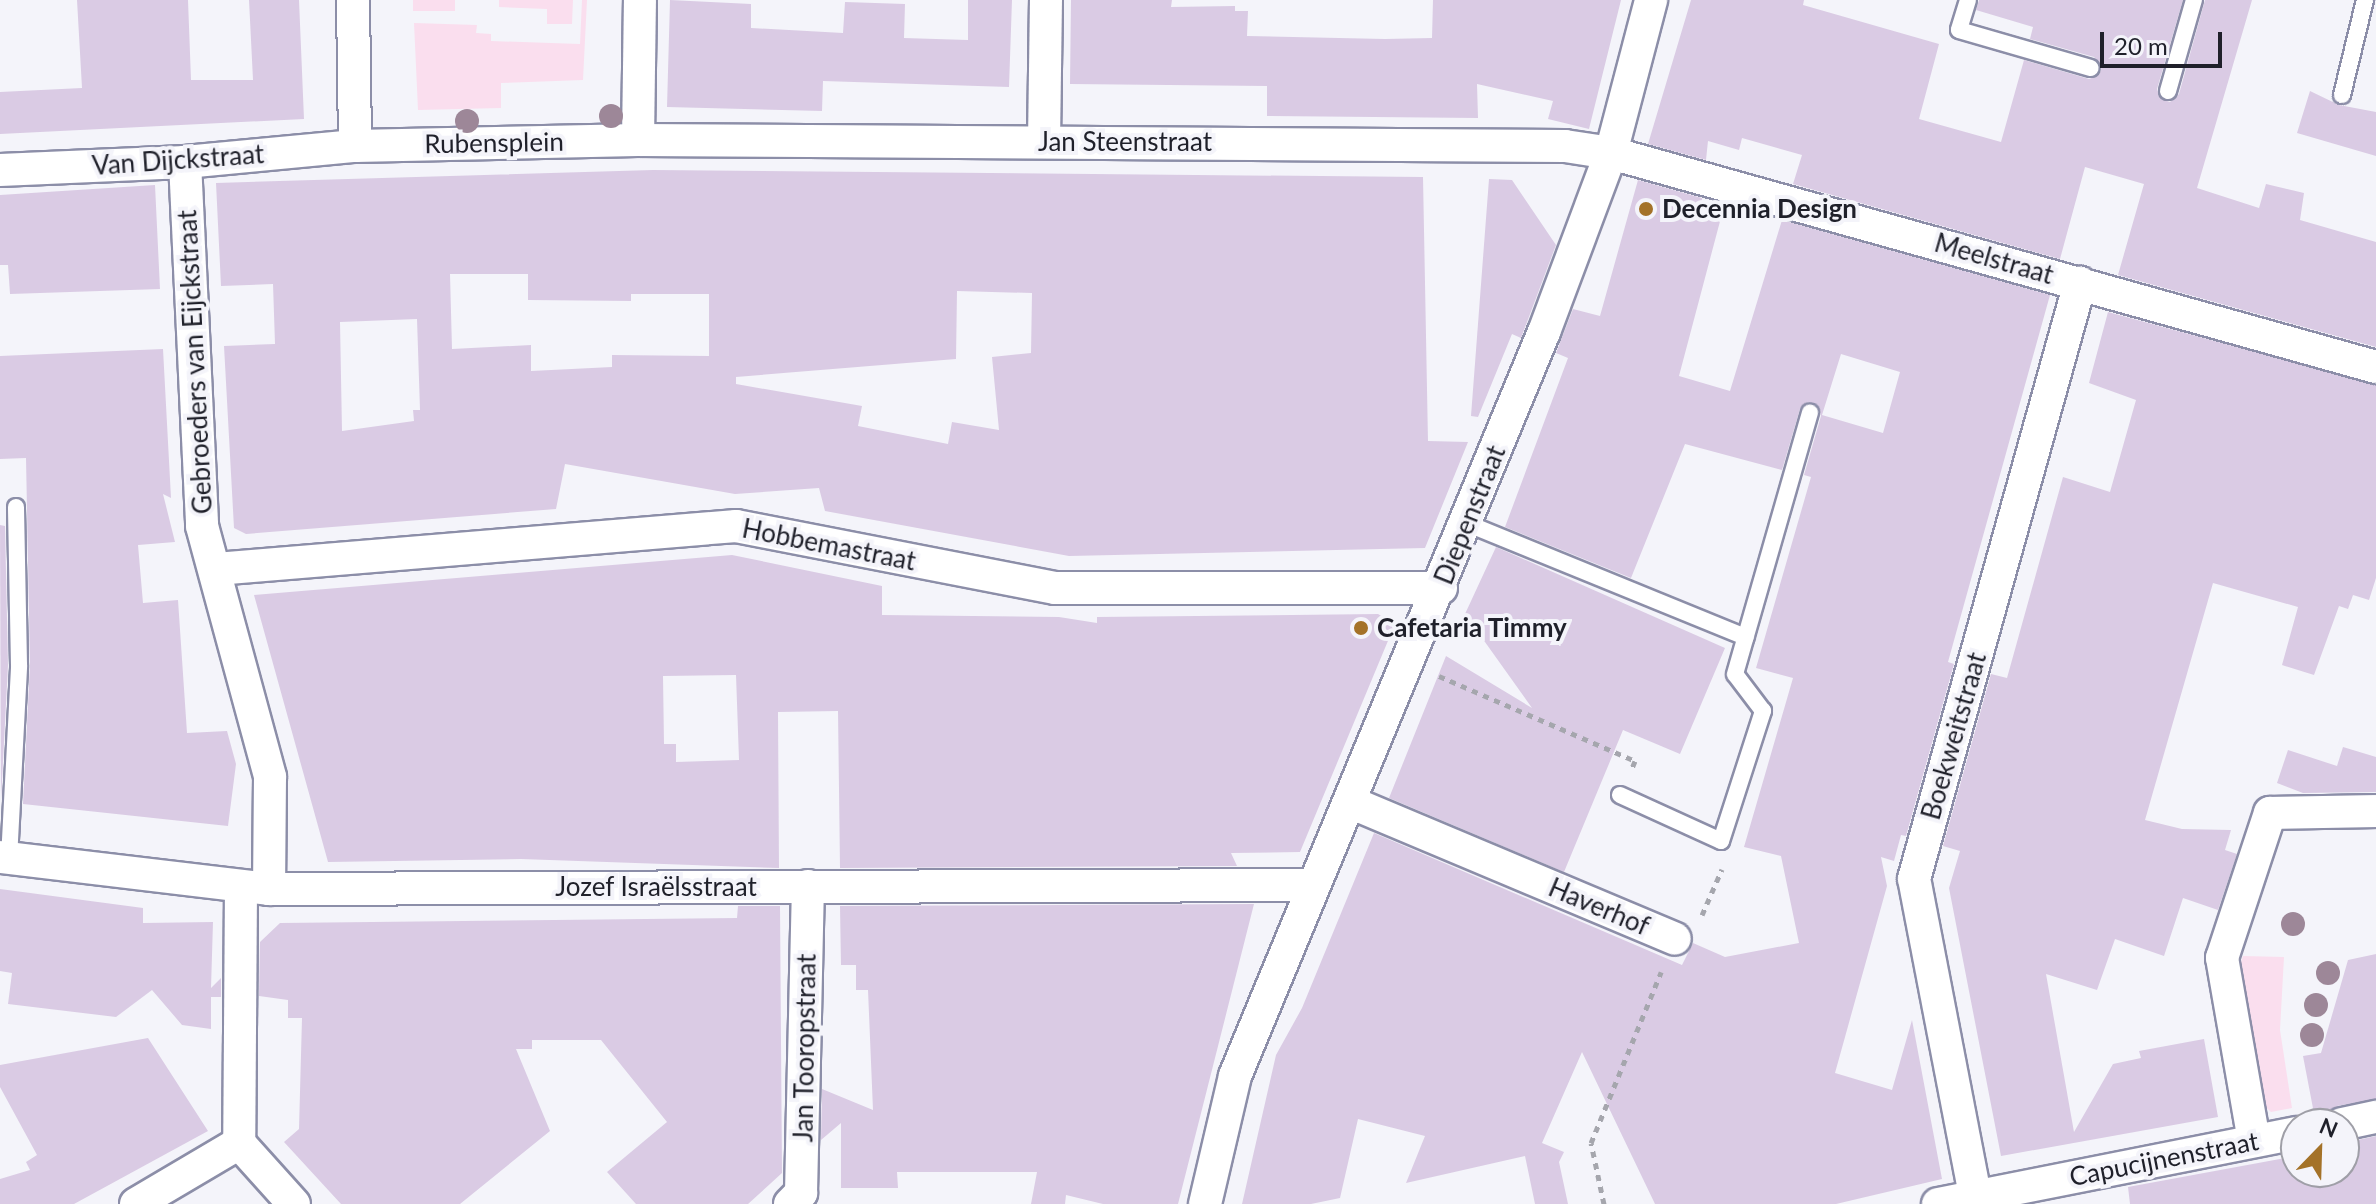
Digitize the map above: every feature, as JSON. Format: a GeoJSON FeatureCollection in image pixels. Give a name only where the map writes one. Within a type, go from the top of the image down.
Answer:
{"type":"FeatureCollection","features":[{"type":"Feature","properties":{"kind":"street"},"geometry":{"type":"LineString","coordinates":[[353,0],[355,146]]}},
{"type":"Feature","properties":{"kind":"street"},"geometry":{"type":"LineString","coordinates":[[638,140],[640,0]]}},
{"type":"Feature","properties":{"kind":"street"},"geometry":{"type":"LineString","coordinates":[[1044,142],[1046,0]]}},
{"type":"Feature","properties":{"kind":"street","name":"Diepenstraat"},"geometry":{"type":"LineString","coordinates":[[1205,1204],[1235,1076],[1441,588],[1611,153],[1651,0]]}},
{"type":"Feature","properties":{"kind":"street","name":"Rubensplein"},"geometry":{"type":"LineString","coordinates":[[355,146],[638,140]]}},
{"type":"Feature","properties":{"kind":"street","name":"Jan Steenstraat"},"geometry":{"type":"LineString","coordinates":[[638,140],[1565,146],[1611,153]]}},
{"type":"Feature","properties":{"kind":"street","name":"Van Dijckstraat"},"geometry":{"type":"LineString","coordinates":[[0,170],[185,162],[355,146]]}},
{"type":"Feature","properties":{"kind":"street","name":"Meelstraat"},"geometry":{"type":"LineString","coordinates":[[1611,153],[2376,367]]}},
{"type":"Feature","properties":{"kind":"street","name":"Gebroeders van Eijckstraat"},"geometry":{"type":"LineString","coordinates":[[185,162],[202,526],[270,777],[255,888],[239,1143]]}},
{"type":"Feature","properties":{"kind":"street","name":"Boekweitstraat"},"geometry":{"type":"LineString","coordinates":[[1975,1195],[1914,879],[2080,283]]}},
{"type":"Feature","properties":{"kind":"street","name":"Hobbemastraat"},"geometry":{"type":"LineString","coordinates":[[216,569],[736,526],[1055,588],[1441,588]]}},
{"type":"Feature","properties":{"kind":"street","name":"Haverhof"},"geometry":{"type":"LineString","coordinates":[[1352,803],[1675,939]]}},
{"type":"Feature","properties":{"kind":"street"},"geometry":{"type":"LineString","coordinates":[[2254,1141],[2222,958],[2270,813],[2376,811]]}},
{"type":"Feature","properties":{"kind":"street","name":"Jozef Israëlsstraat"},"geometry":{"type":"LineString","coordinates":[[5,858],[255,888],[1314,885]]}},
{"type":"Feature","properties":{"kind":"street","name":"Jan Tooropstraat"},"geometry":{"type":"LineString","coordinates":[[790,1204],[801,1193],[808,886]]}},
{"type":"Feature","properties":{"kind":"street","name":"Capucijnenstraat"},"geometry":{"type":"LineString","coordinates":[[1938,1204],[2280,1136]]}},
{"type":"Feature","properties":{"kind":"street"},"geometry":{"type":"LineString","coordinates":[[136,1204],[239,1143],[294,1204]]}},
{"type":"Feature","properties":{"kind":"lane"},"geometry":{"type":"LineString","coordinates":[[1968,0],[1959,30],[2091,68]]}},
{"type":"Feature","properties":{"kind":"lane"},"geometry":{"type":"LineString","coordinates":[[2168,91],[2194,0]]}},
{"type":"Feature","properties":{"kind":"lane"},"geometry":{"type":"LineString","coordinates":[[2342,95],[2365,0]]}},
{"type":"Feature","properties":{"kind":"lane"},"geometry":{"type":"LineString","coordinates":[[1620,795],[1721,841],[1763,711],[1735,674],[1810,413]]}},
{"type":"Feature","properties":{"kind":"lane"},"geometry":{"type":"LineString","coordinates":[[5,858],[19,665],[16,507]]}},
{"type":"Feature","properties":{"kind":"lane"},"geometry":{"type":"LineString","coordinates":[[1466,523],[1746,637]]}},
{"type":"Feature","properties":{"kind":"path"},"geometry":{"type":"LineString","coordinates":[[1409,663],[1635,761],[1620,795]]}},
{"type":"Feature","properties":{"kind":"path"},"geometry":{"type":"LineString","coordinates":[[1675,939],[1696,928],[1727,859],[1721,841]]}},
{"type":"Feature","properties":{"kind":"path","name":"Haverhof"},"geometry":{"type":"LineString","coordinates":[[1604,1204],[1591,1143],[1675,939]]}},
{"type":"Feature","properties":{"kind":"shaded area"},"geometry":{"type":"Polygon","coordinates":[[[413,0],[455,0],[455,11],[413,11],[413,0]]]}},
{"type":"Feature","properties":{"kind":"shaded area"},"geometry":{"type":"Polygon","coordinates":[[[499,0],[573,0],[572,24],[547,24],[547,9],[499,7],[499,0]]]}},
{"type":"Feature","properties":{"kind":"shaded area"},"geometry":{"type":"Polygon","coordinates":[[[582,0],[587,0],[583,80],[501,83],[501,108],[418,110],[414,23],[477,25],[476,33],[491,34],[491,41],[580,44],[582,0]]]}},
{"type":"Feature","properties":{"kind":"shaded area"},"geometry":{"type":"Polygon","coordinates":[[[2243,956],[2284,957],[2280,1030],[2292,1108],[2271,1112],[2258,1100],[2236,979],[2243,956]]]}},
{"type":"Feature","properties":{"kind":"building"},"geometry":{"type":"Polygon","coordinates":[[[77,0],[188,0],[191,80],[253,80],[249,0],[299,0],[304,119],[0,134],[0,92],[82,88],[77,0]]]}},
{"type":"Feature","properties":{"kind":"building"},"geometry":{"type":"Polygon","coordinates":[[[670,0],[751,4],[751,28],[843,33],[845,2],[905,4],[904,38],[968,40],[968,0],[1012,0],[1009,87],[823,81],[822,111],[667,107],[670,0]]]}},
{"type":"Feature","properties":{"kind":"building"},"geometry":{"type":"Polygon","coordinates":[[[1071,0],[1172,0],[1171,7],[1235,6],[1235,11],[1248,11],[1247,36],[1385,39],[1432,38],[1433,0],[1621,0],[1589,129],[1548,119],[1553,101],[1477,84],[1478,118],[1267,116],[1267,86],[1070,84],[1071,0]]]}},
{"type":"Feature","properties":{"kind":"building"},"geometry":{"type":"Polygon","coordinates":[[[1691,0],[1804,0],[1803,5],[1939,44],[1919,119],[2001,142],[2024,60],[2089,79],[2099,75],[2102,66],[2094,57],[2030,39],[2033,27],[1976,10],[1979,0],[2183,0],[2157,89],[2161,99],[2170,102],[2179,94],[2205,0],[2252,0],[2197,188],[2259,208],[2266,184],[2304,193],[2300,220],[2376,242],[2376,347],[2118,275],[2144,184],[2085,167],[2060,259],[1793,184],[1802,155],[1742,138],[1739,150],[1708,141],[1706,160],[1648,144],[1691,0]]]}},
{"type":"Feature","properties":{"kind":"building"},"geometry":{"type":"Polygon","coordinates":[[[2310,91],[2339,105],[2376,112],[2376,156],[2297,133],[2310,91]]]}},
{"type":"Feature","properties":{"kind":"building"},"geometry":{"type":"Polygon","coordinates":[[[653,170],[1423,177],[1428,441],[1468,442],[1425,548],[1069,556],[825,511],[819,488],[735,494],[565,464],[556,509],[246,534],[234,528],[224,346],[275,344],[273,284],[221,286],[216,183],[653,170]],[[450,274],[452,349],[531,345],[531,371],[612,367],[612,355],[709,356],[709,294],[631,294],[631,301],[528,300],[528,274],[450,274]],[[957,291],[956,359],[736,377],[736,384],[862,406],[858,426],[948,444],[952,422],[999,430],[992,357],[1031,353],[1032,293],[957,291]],[[417,319],[340,322],[342,431],[414,421],[413,410],[420,410],[417,319]]]}},
{"type":"Feature","properties":{"kind":"building"},"geometry":{"type":"Polygon","coordinates":[[[1489,179],[1512,180],[1556,245],[1521,338],[1512,334],[1478,417],[1471,416],[1489,179]]]}},
{"type":"Feature","properties":{"kind":"building"},"geometry":{"type":"Polygon","coordinates":[[[1638,180],[1702,198],[1702,204],[1723,210],[1679,376],[1730,391],[1782,220],[2050,295],[1948,662],[1954,664],[1906,836],[1901,835],[1894,861],[1881,857],[1887,886],[1835,1073],[1892,1090],[1912,1020],[1942,1179],[1836,1204],[1655,1204],[1582,1052],[1542,1143],[1564,1152],[1559,1162],[1568,1204],[1535,1204],[1525,1156],[1406,1183],[1425,1136],[1358,1119],[1340,1198],[1311,1204],[1242,1204],[1276,1055],[1302,1008],[1374,833],[1682,965],[1693,943],[1725,957],[1799,943],[1781,856],[1744,847],[1793,678],[1756,668],[1811,477],[1804,475],[1821,416],[1818,406],[1808,402],[1800,409],[1782,470],[1685,444],[1631,578],[1505,527],[1568,358],[1556,353],[1573,309],[1600,316],[1638,180]],[[1841,354],[1822,415],[1883,433],[1900,372],[1841,354]]]}},
{"type":"Feature","properties":{"kind":"building"},"geometry":{"type":"Polygon","coordinates":[[[155,185],[160,289],[10,294],[8,265],[0,265],[0,195],[155,185]]]}},
{"type":"Feature","properties":{"kind":"building"},"geometry":{"type":"Polygon","coordinates":[[[2108,312],[2376,385],[2376,578],[2369,600],[2353,595],[2348,609],[2339,606],[2314,675],[2282,665],[2298,607],[2213,583],[2145,820],[2182,829],[2231,830],[2225,850],[2237,854],[2218,910],[2183,898],[2164,956],[2115,939],[2097,990],[2046,974],[2074,1132],[2113,1064],[2141,1058],[2139,1051],[2204,1039],[2218,1117],[2001,1156],[1949,888],[1960,851],[1943,846],[1991,674],[2007,678],[2063,477],[2110,492],[2136,400],[2089,383],[2108,312]]]}},
{"type":"Feature","properties":{"kind":"building"},"geometry":{"type":"Polygon","coordinates":[[[163,349],[171,498],[163,494],[175,542],[138,545],[143,603],[178,600],[187,733],[227,731],[236,764],[228,826],[23,804],[30,665],[26,458],[0,459],[0,356],[163,349]]]}},
{"type":"Feature","properties":{"kind":"building"},"geometry":{"type":"Polygon","coordinates":[[[0,525],[5,526],[8,665],[1,800],[0,525]]]}},
{"type":"Feature","properties":{"kind":"building"},"geometry":{"type":"Polygon","coordinates":[[[1496,547],[1725,648],[1680,754],[1623,730],[1564,872],[1389,798],[1446,656],[1532,708],[1465,614],[1496,547]]]}},
{"type":"Feature","properties":{"kind":"building"},"geometry":{"type":"Polygon","coordinates":[[[732,555],[882,586],[882,615],[1059,617],[1097,623],[1097,617],[1378,614],[1395,624],[1300,852],[1231,853],[1237,866],[840,868],[838,711],[778,712],[779,868],[521,859],[328,862],[254,595],[732,555]],[[736,675],[663,676],[664,744],[676,744],[676,762],[739,760],[736,675]]]}},
{"type":"Feature","properties":{"kind":"building"},"geometry":{"type":"Polygon","coordinates":[[[2343,747],[2376,757],[2376,792],[2303,793],[2277,783],[2288,750],[2337,766],[2343,747]]]}},
{"type":"Feature","properties":{"kind":"building"},"geometry":{"type":"Polygon","coordinates":[[[0,889],[143,908],[143,923],[213,922],[211,988],[221,978],[221,997],[211,997],[211,1029],[182,1025],[152,990],[116,1017],[8,1004],[12,973],[0,971],[0,889]]]}},
{"type":"Feature","properties":{"kind":"building"},"geometry":{"type":"Polygon","coordinates":[[[1254,904],[1178,1204],[1103,1204],[1066,1195],[1065,1204],[1031,1204],[1037,1172],[897,1172],[898,1188],[841,1188],[841,1123],[821,1140],[822,1089],[873,1110],[868,990],[856,990],[856,965],[841,965],[840,906],[1254,904]]]}},
{"type":"Feature","properties":{"kind":"building"},"geometry":{"type":"Polygon","coordinates":[[[738,906],[780,906],[782,1173],[748,1204],[636,1204],[607,1172],[667,1122],[601,1040],[532,1040],[532,1049],[516,1049],[550,1131],[460,1204],[341,1204],[284,1142],[299,1129],[302,1018],[288,1018],[288,1000],[259,996],[260,942],[280,923],[737,918],[738,906]]]}},
{"type":"Feature","properties":{"kind":"building"},"geometry":{"type":"Polygon","coordinates":[[[2376,954],[2376,1099],[2336,1108],[2313,1108],[2303,1056],[2321,1053],[2348,960],[2376,954]]]}},
{"type":"Feature","properties":{"kind":"building"},"geometry":{"type":"Polygon","coordinates":[[[148,1038],[208,1131],[74,1204],[0,1204],[0,1179],[30,1170],[26,1162],[37,1155],[0,1087],[0,1065],[148,1038]]]}},
{"type":"Feature","properties":{"kind":"building"},"geometry":{"type":"Polygon","coordinates":[[[2376,1136],[2376,1204],[2130,1204],[2128,1187],[2280,1159],[2280,1188],[2360,1188],[2360,1140],[2376,1136]]]}},
{"type":"Feature","properties":{"kind":"place","name":"Decennia Design"},"geometry":{"type":"Point","coordinates":[1646,209]}},
{"type":"Feature","properties":{"kind":"place","name":"Cafetaria Timmy"},"geometry":{"type":"Point","coordinates":[1361,628]}}]}
